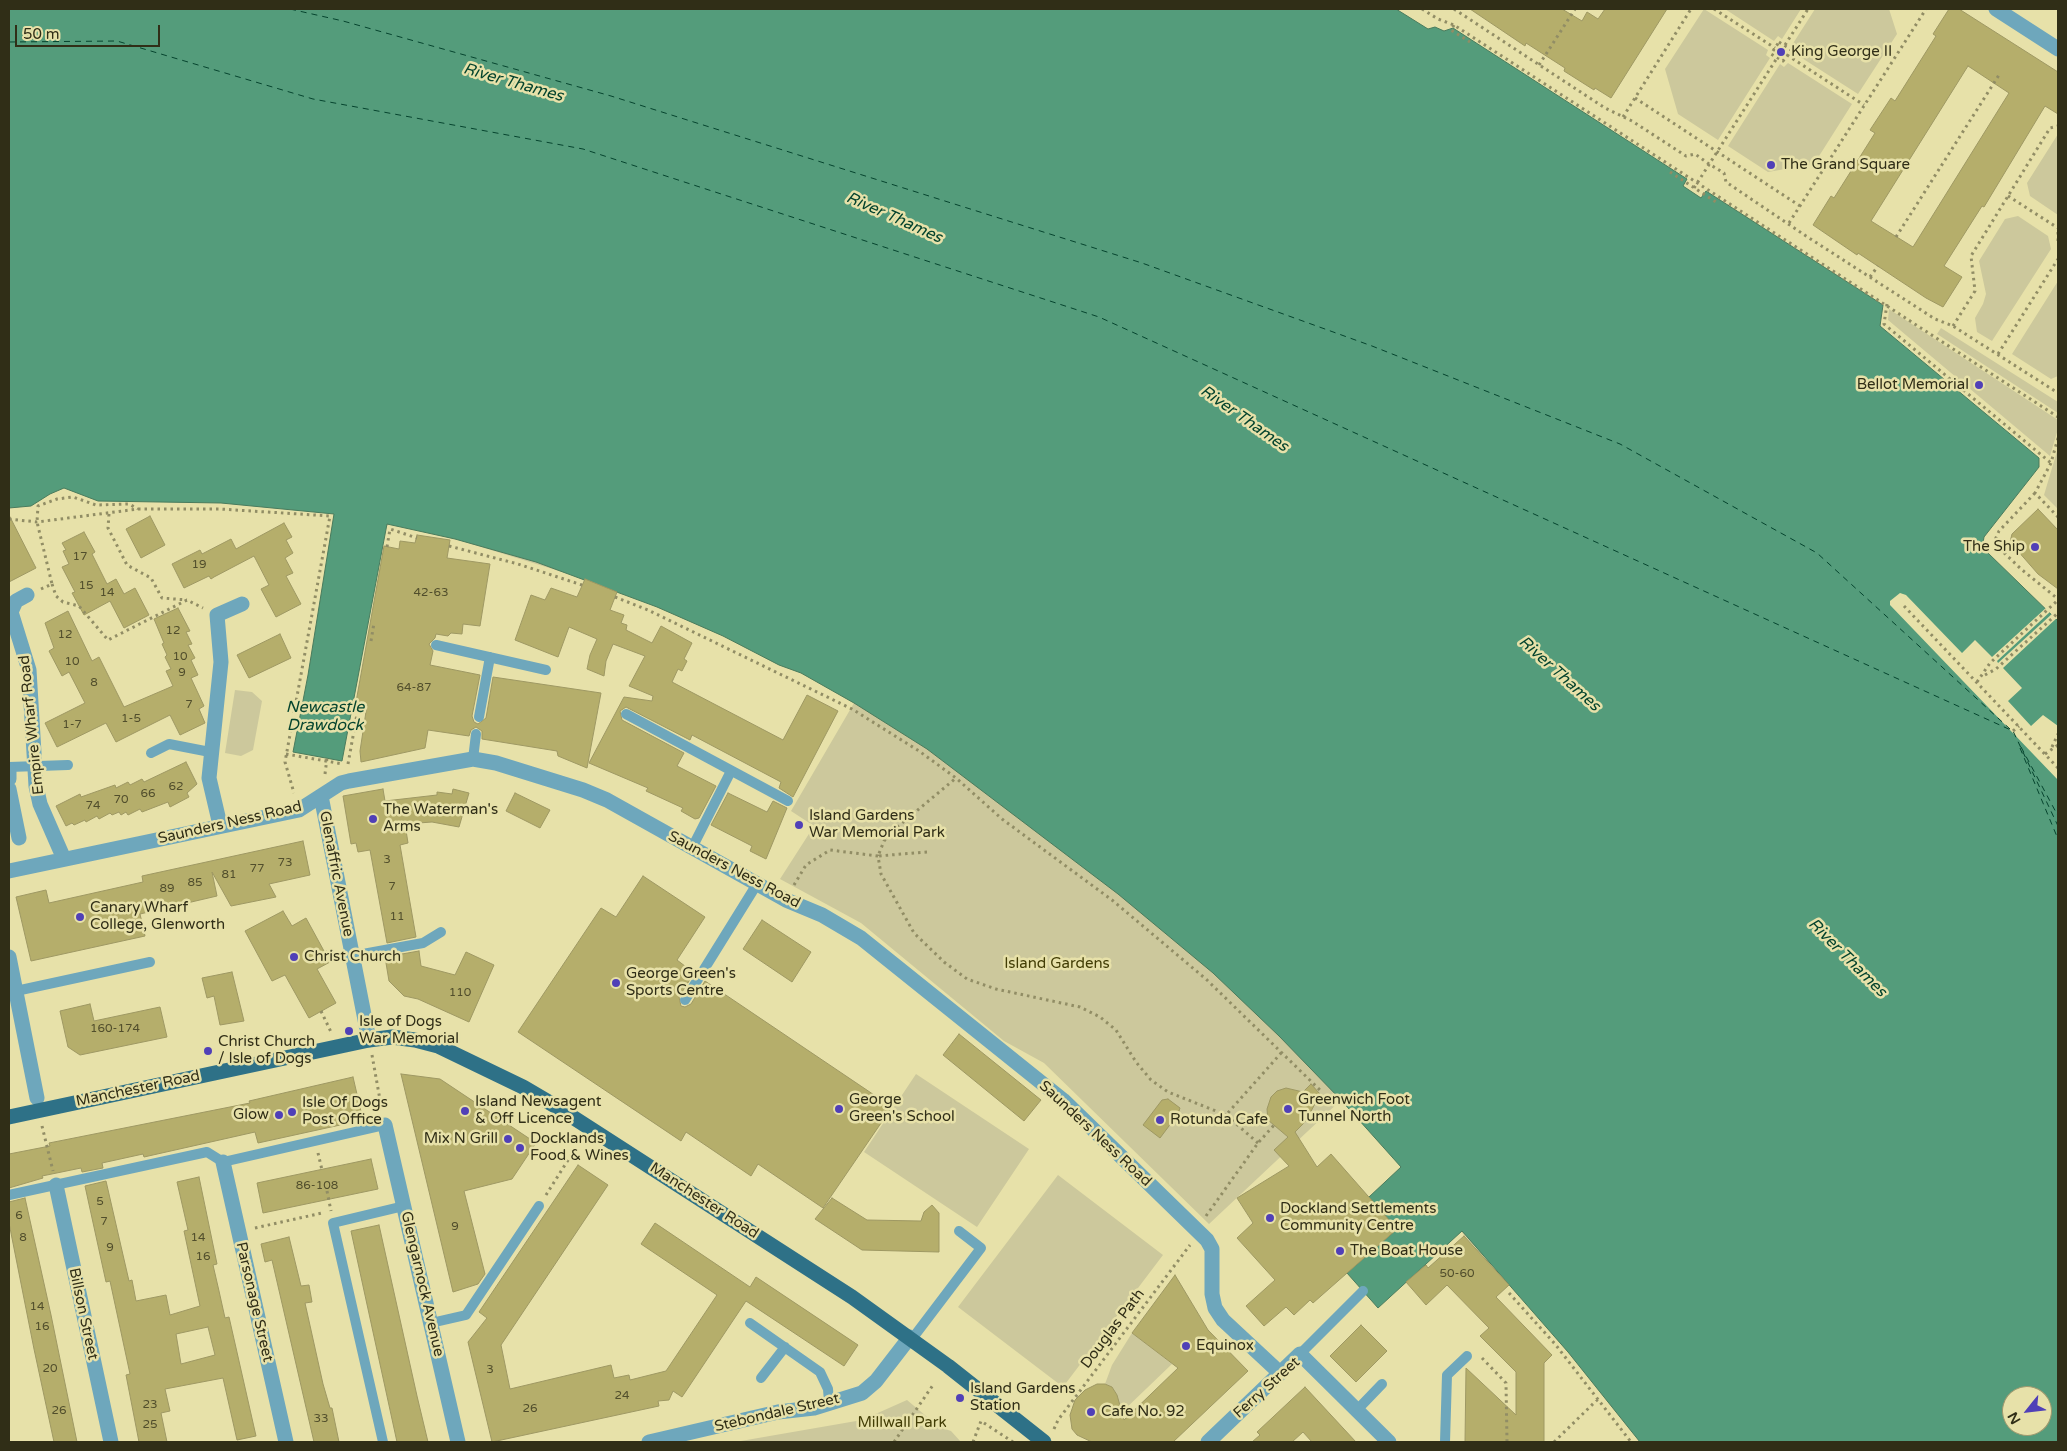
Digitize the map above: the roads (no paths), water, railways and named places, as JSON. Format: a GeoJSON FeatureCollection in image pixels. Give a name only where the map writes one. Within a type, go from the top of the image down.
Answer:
{"type":"FeatureCollection","features":[{"type":"Feature","properties":{"kind":"main road","name":"Manchester Road"},"geometry":{"type":"LineString","coordinates":[[9,1117],[370,1040],[400,1038],[438,1046],[523,1087],[620,1146],[852,1297],[1048,1438]]}},
{"type":"Feature","properties":{"kind":"street"},"geometry":{"type":"LineString","coordinates":[[1996,9],[2058,49]]}},
{"type":"Feature","properties":{"kind":"street","name":"Empire Wharf Road"},"geometry":{"type":"LineString","coordinates":[[27,595],[16,601],[11,612],[13,624],[24,647],[29,670],[36,786],[40,804],[64,860]]}},
{"type":"Feature","properties":{"kind":"street"},"geometry":{"type":"LineString","coordinates":[[220,825],[209,778],[210,752],[218,701],[221,662],[217,615],[242,604]]}},
{"type":"Feature","properties":{"kind":"street","name":"Saunders Ness Road"},"geometry":{"type":"LineString","coordinates":[[9,871],[220,825],[299,810],[341,783],[473,758],[505,766],[607,800],[786,900],[822,915],[861,938],[1063,1100],[1207,1240],[1213,1254],[1212,1294],[1215,1308],[1223,1320],[1280,1373]]}},
{"type":"Feature","properties":{"kind":"street"},"geometry":{"type":"LineString","coordinates":[[9,768],[9,779]]}},
{"type":"Feature","properties":{"kind":"street"},"geometry":{"type":"LineString","coordinates":[[9,789],[19,838]]}},
{"type":"Feature","properties":{"kind":"street","name":"Glenaffric Avenue"},"geometry":{"type":"LineString","coordinates":[[321,796],[370,1040]]}},
{"type":"Feature","properties":{"kind":"street"},"geometry":{"type":"LineString","coordinates":[[9,957],[36,1098]]}},
{"type":"Feature","properties":{"kind":"street","name":"Glengarnock Avenue"},"geometry":{"type":"LineString","coordinates":[[385,1125],[458,1442]]}},
{"type":"Feature","properties":{"kind":"street","name":"Parsonage Street"},"geometry":{"type":"LineString","coordinates":[[223,1162],[286,1442]]}},
{"type":"Feature","properties":{"kind":"street","name":"Billson Street"},"geometry":{"type":"LineString","coordinates":[[56,1185],[110,1442]]}},
{"type":"Feature","properties":{"kind":"street","name":"Stebondale Street"},"geometry":{"type":"LineString","coordinates":[[649,1442],[778,1412],[814,1408],[862,1393],[871,1387],[911,1338]]}},
{"type":"Feature","properties":{"kind":"street","name":"Ferry Street"},"geometry":{"type":"LineString","coordinates":[[1218,1439],[1300,1354],[1389,1442]]}},
{"type":"Feature","properties":{"kind":"lane"},"geometry":{"type":"LineString","coordinates":[[436,646],[546,670]]}},
{"type":"Feature","properties":{"kind":"lane"},"geometry":{"type":"LineString","coordinates":[[479,717],[490,657]]}},
{"type":"Feature","properties":{"kind":"lane"},"geometry":{"type":"LineString","coordinates":[[626,714],[788,801]]}},
{"type":"Feature","properties":{"kind":"lane"},"geometry":{"type":"LineString","coordinates":[[473,758],[476,734]]}},
{"type":"Feature","properties":{"kind":"lane"},"geometry":{"type":"LineString","coordinates":[[151,753],[169,744],[210,752]]}},
{"type":"Feature","properties":{"kind":"lane"},"geometry":{"type":"LineString","coordinates":[[9,768],[68,765]]}},
{"type":"Feature","properties":{"kind":"lane"},"geometry":{"type":"LineString","coordinates":[[692,848],[731,771]]}},
{"type":"Feature","properties":{"kind":"lane"},"geometry":{"type":"LineString","coordinates":[[685,1000],[757,884]]}},
{"type":"Feature","properties":{"kind":"lane"},"geometry":{"type":"LineString","coordinates":[[352,956],[423,943],[441,932]]}},
{"type":"Feature","properties":{"kind":"lane"},"geometry":{"type":"LineString","coordinates":[[16,991],[150,962]]}},
{"type":"Feature","properties":{"kind":"lane"},"geometry":{"type":"LineString","coordinates":[[9,1195],[207,1152],[223,1162],[385,1125]]}},
{"type":"Feature","properties":{"kind":"lane"},"geometry":{"type":"LineString","coordinates":[[383,1442],[333,1223],[404,1206]]}},
{"type":"Feature","properties":{"kind":"lane"},"geometry":{"type":"LineString","coordinates":[[431,1322],[466,1315],[539,1206]]}},
{"type":"Feature","properties":{"kind":"lane"},"geometry":{"type":"LineString","coordinates":[[911,1338],[981,1248],[960,1231]]}},
{"type":"Feature","properties":{"kind":"lane"},"geometry":{"type":"LineString","coordinates":[[1300,1354],[1363,1292]]}},
{"type":"Feature","properties":{"kind":"lane"},"geometry":{"type":"LineString","coordinates":[[750,1323],[820,1372],[828,1390],[829,1402]]}},
{"type":"Feature","properties":{"kind":"lane"},"geometry":{"type":"LineString","coordinates":[[761,1378],[785,1348]]}},
{"type":"Feature","properties":{"kind":"lane"},"geometry":{"type":"LineString","coordinates":[[1445,1442],[1447,1375],[1467,1356]]}},
{"type":"Feature","properties":{"kind":"lane"},"geometry":{"type":"LineString","coordinates":[[1357,1410],[1382,1384]]}},
{"type":"Feature","properties":{"kind":"water"},"geometry":{"type":"Polygon","coordinates":[[[9,9],[1396,9],[1428,29],[1435,27],[1444,31],[1453,28],[1687,179],[1683,186],[1701,198],[1706,191],[1883,305],[1880,326],[2039,458],[2039,467],[1984,537],[1983,543],[1988,553],[2058,621],[2058,1442],[1640,1442],[1568,1352],[1462,1231],[1378,1308],[1347,1273],[1397,1229],[1369,1197],[1401,1167],[1341,1100],[1279,1036],[1213,973],[1118,894],[927,749],[854,703],[801,673],[779,665],[723,636],[657,607],[536,562],[455,539],[387,524],[342,761],[293,752],[308,675],[334,514],[221,503],[98,501],[64,488],[31,506],[9,508],[9,9]]]}},
{"type":"Feature","properties":{"kind":"place","name":"King George II"},"geometry":{"type":"Point","coordinates":[1781,52]}},
{"type":"Feature","properties":{"kind":"place","name":"The Grand Square"},"geometry":{"type":"Point","coordinates":[1771,165]}},
{"type":"Feature","properties":{"kind":"place","name":"Bellot Memorial"},"geometry":{"type":"Point","coordinates":[1979,385]}},
{"type":"Feature","properties":{"kind":"place","name":"The Ship"},"geometry":{"type":"Point","coordinates":[2035,547]}},
{"type":"Feature","properties":{"kind":"place","name":"The Waterman's Arms"},"geometry":{"type":"Point","coordinates":[373,819]}},
{"type":"Feature","properties":{"kind":"place","name":"Island Gardens War Memorial Park"},"geometry":{"type":"Point","coordinates":[799,825]}},
{"type":"Feature","properties":{"kind":"place","name":"Canary Wharf College, Glenworth"},"geometry":{"type":"Point","coordinates":[80,917]}},
{"type":"Feature","properties":{"kind":"place","name":"Christ Church"},"geometry":{"type":"Point","coordinates":[294,957]}},
{"type":"Feature","properties":{"kind":"place","name":"George Green's Sports Centre"},"geometry":{"type":"Point","coordinates":[616,983]}},
{"type":"Feature","properties":{"kind":"place","name":"Isle of Dogs War Memorial"},"geometry":{"type":"Point","coordinates":[349,1031]}},
{"type":"Feature","properties":{"kind":"place","name":"Christ Church / Isle of Dogs"},"geometry":{"type":"Point","coordinates":[208,1051]}},
{"type":"Feature","properties":{"kind":"place","name":"George Green's School"},"geometry":{"type":"Point","coordinates":[839,1109]}},
{"type":"Feature","properties":{"kind":"place","name":"Greenwich Foot Tunnel North"},"geometry":{"type":"Point","coordinates":[1288,1109]}},
{"type":"Feature","properties":{"kind":"place","name":"Island Newsagent & Off Licence"},"geometry":{"type":"Point","coordinates":[465,1111]}},
{"type":"Feature","properties":{"kind":"place","name":"Isle Of Dogs Post Office"},"geometry":{"type":"Point","coordinates":[292,1112]}},
{"type":"Feature","properties":{"kind":"place","name":"Glow"},"geometry":{"type":"Point","coordinates":[279,1115]}},
{"type":"Feature","properties":{"kind":"place","name":"Rotunda Cafe"},"geometry":{"type":"Point","coordinates":[1160,1120]}},
{"type":"Feature","properties":{"kind":"place","name":"Mix N Grill"},"geometry":{"type":"Point","coordinates":[508,1139]}},
{"type":"Feature","properties":{"kind":"place","name":"Docklands Food & Wines"},"geometry":{"type":"Point","coordinates":[520,1148]}},
{"type":"Feature","properties":{"kind":"place","name":"Dockland Settlements Community Centre"},"geometry":{"type":"Point","coordinates":[1270,1218]}},
{"type":"Feature","properties":{"kind":"place","name":"The Boat House"},"geometry":{"type":"Point","coordinates":[1340,1251]}},
{"type":"Feature","properties":{"kind":"place","name":"Equinox"},"geometry":{"type":"Point","coordinates":[1186,1346]}},
{"type":"Feature","properties":{"kind":"place","name":"Island Gardens Station"},"geometry":{"type":"Point","coordinates":[960,1398]}},
{"type":"Feature","properties":{"kind":"place","name":"Cafe No. 92"},"geometry":{"type":"Point","coordinates":[1091,1412]}},
{"type":"Feature","properties":{"kind":"water label","name":"River Thames"},"geometry":{"type":"Point","coordinates":[513,83]}},
{"type":"Feature","properties":{"kind":"water label","name":"River Thames"},"geometry":{"type":"Point","coordinates":[894,218]}},
{"type":"Feature","properties":{"kind":"water label","name":"River Thames"},"geometry":{"type":"Point","coordinates":[1244,419]}},
{"type":"Feature","properties":{"kind":"water label","name":"River Thames"},"geometry":{"type":"Point","coordinates":[1559,674]}},
{"type":"Feature","properties":{"kind":"water label","name":"Newcastle Drawdock"},"geometry":{"type":"Point","coordinates":[325,717]}},
{"type":"Feature","properties":{"kind":"water label","name":"River Thames"},"geometry":{"type":"Point","coordinates":[1847,958]}},
{"type":"Feature","properties":{"kind":"park label","name":"Island Gardens"},"geometry":{"type":"Point","coordinates":[1057,964]}},
{"type":"Feature","properties":{"kind":"park label","name":"Millwall Park"},"geometry":{"type":"Point","coordinates":[902,1423]}}]}
